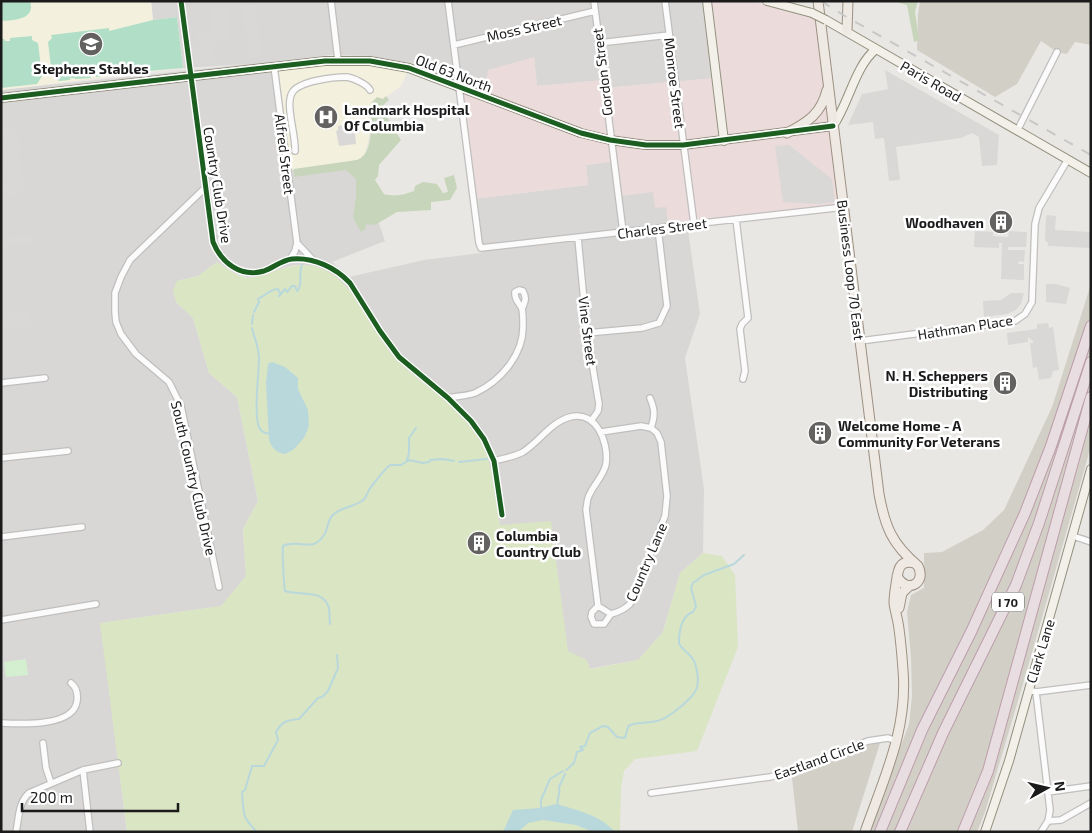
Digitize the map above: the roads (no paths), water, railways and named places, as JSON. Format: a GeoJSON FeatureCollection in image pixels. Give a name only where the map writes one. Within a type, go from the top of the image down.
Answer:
{"type":"FeatureCollection","features":[{"type":"Feature","properties":{"kind":"highway","name":"I 70"},"geometry":{"type":"LineString","coordinates":[[880,832],[922,730],[988,596],[1030,500],[1091,326]]}},
{"type":"Feature","properties":{"kind":"highway","name":"I 70"},"geometry":{"type":"LineString","coordinates":[[900,832],[943,732],[1016,586],[1039,523],[1091,362]]}},
{"type":"Feature","properties":{"kind":"highway"},"geometry":{"type":"LineString","coordinates":[[963,832],[988,771],[1091,397]]}},
{"type":"Feature","properties":{"kind":"main road"},"geometry":{"type":"LineString","coordinates":[[707,1],[724,141]]}},
{"type":"Feature","properties":{"kind":"main road","name":"Paris Road"},"geometry":{"type":"LineString","coordinates":[[767,1],[812,13],[826,20],[1091,173]]}},
{"type":"Feature","properties":{"kind":"main road","name":"Business Loop 70 East"},"geometry":{"type":"LineString","coordinates":[[818,1],[879,494],[886,525],[892,537],[900,566]]}},
{"type":"Feature","properties":{"kind":"main road"},"geometry":{"type":"LineString","coordinates":[[846,31],[848,1]]}},
{"type":"Feature","properties":{"kind":"main road"},"geometry":{"type":"LineString","coordinates":[[833,126],[842,113],[865,61],[876,49]]}},
{"type":"Feature","properties":{"kind":"main road","name":"Old 63 North"},"geometry":{"type":"LineString","coordinates":[[1,98],[274,66],[338,60],[370,61],[409,68],[581,133],[610,140],[646,145],[683,145],[833,126]]}},
{"type":"Feature","properties":{"kind":"main road"},"geometry":{"type":"LineString","coordinates":[[787,133],[815,115],[825,99],[828,82]]}},
{"type":"Feature","properties":{"kind":"main road","name":"Clark Lane"},"geometry":{"type":"LineString","coordinates":[[986,832],[1032,691],[1090,472]]}},
{"type":"Feature","properties":{"kind":"main road","name":"Business Loop 70 East"},"geometry":{"type":"LineString","coordinates":[[892,537],[914,563]]}},
{"type":"Feature","properties":{"kind":"main road"},"geometry":{"type":"LineString","coordinates":[[865,832],[897,741],[903,714],[903,663],[898,616],[894,600],[900,566],[904,563],[914,563],[921,571],[921,576],[918,581],[902,593],[898,616]]}},
{"type":"Feature","properties":{"kind":"main road"},"geometry":{"type":"LineString","coordinates":[[897,576],[904,584],[909,586]]}},
{"type":"Feature","properties":{"kind":"street","name":"Country Club Drive"},"geometry":{"type":"LineString","coordinates":[[181,1],[213,242],[222,259],[239,270],[248,273],[264,271],[290,259],[314,261],[329,267],[346,278],[399,357],[448,398],[471,421],[484,439],[494,461],[502,515]]}},
{"type":"Feature","properties":{"kind":"street"},"geometry":{"type":"LineString","coordinates":[[331,1],[338,60]]}},
{"type":"Feature","properties":{"kind":"street"},"geometry":{"type":"LineString","coordinates":[[448,1],[459,87]]}},
{"type":"Feature","properties":{"kind":"street","name":"Gordon Street"},"geometry":{"type":"LineString","coordinates":[[594,1],[623,232]]}},
{"type":"Feature","properties":{"kind":"street","name":"Monroe Street"},"geometry":{"type":"LineString","coordinates":[[665,1],[694,224]]}},
{"type":"Feature","properties":{"kind":"street","name":"Moss Street"},"geometry":{"type":"LineString","coordinates":[[454,45],[595,11]]}},
{"type":"Feature","properties":{"kind":"street"},"geometry":{"type":"LineString","coordinates":[[598,42],[669,35]]}},
{"type":"Feature","properties":{"kind":"street"},"geometry":{"type":"LineString","coordinates":[[1017,131],[1057,52]]}},
{"type":"Feature","properties":{"kind":"street","name":"Alfred Street"},"geometry":{"type":"LineString","coordinates":[[274,66],[297,243]]}},
{"type":"Feature","properties":{"kind":"street"},"geometry":{"type":"LineString","coordinates":[[295,151],[290,102],[292,93],[296,88],[308,82],[348,77],[367,86],[370,90]]}},
{"type":"Feature","properties":{"kind":"street","name":"Charles Street"},"geometry":{"type":"LineString","coordinates":[[459,87],[481,248],[844,207]]}},
{"type":"Feature","properties":{"kind":"street","name":"Hathman Place"},"geometry":{"type":"LineString","coordinates":[[860,341],[1016,321],[1025,314],[1032,302],[1035,224],[1039,208],[1067,160]]}},
{"type":"Feature","properties":{"kind":"street","name":"South Country Club Drive"},"geometry":{"type":"LineString","coordinates":[[206,187],[130,260],[117,285],[115,312],[116,322],[126,342],[136,354],[170,382],[181,406],[219,587]]}},
{"type":"Feature","properties":{"kind":"street"},"geometry":{"type":"LineString","coordinates":[[736,219],[748,318],[740,329],[745,371],[743,379]]}},
{"type":"Feature","properties":{"kind":"street"},"geometry":{"type":"LineString","coordinates":[[587,333],[642,328],[660,323],[667,306],[658,228]]}},
{"type":"Feature","properties":{"kind":"street","name":"Vine Street"},"geometry":{"type":"LineString","coordinates":[[578,238],[587,333],[599,404],[598,411],[591,421]]}},
{"type":"Feature","properties":{"kind":"street"},"geometry":{"type":"LineString","coordinates":[[290,259],[296,251],[297,243]]}},
{"type":"Feature","properties":{"kind":"street"},"geometry":{"type":"LineString","coordinates":[[297,243],[314,261]]}},
{"type":"Feature","properties":{"kind":"street"},"geometry":{"type":"LineString","coordinates":[[448,398],[473,394],[503,374],[519,351],[524,326],[522,309]]}},
{"type":"Feature","properties":{"kind":"street"},"geometry":{"type":"LineString","coordinates":[[1,383],[45,378]]}},
{"type":"Feature","properties":{"kind":"street"},"geometry":{"type":"LineString","coordinates":[[601,432],[641,426],[652,428],[655,415],[650,398]]}},
{"type":"Feature","properties":{"kind":"street"},"geometry":{"type":"LineString","coordinates":[[494,461],[524,451],[561,421],[570,417],[581,416],[591,421],[601,432],[607,457],[606,467],[588,498],[586,509],[598,606],[592,612],[591,617],[594,624],[604,624],[611,614]]}},
{"type":"Feature","properties":{"kind":"street","name":"Country Lane"},"geometry":{"type":"LineString","coordinates":[[598,606],[611,614],[624,610],[630,604],[665,516],[667,496],[661,442],[657,433],[652,428]]}},
{"type":"Feature","properties":{"kind":"street"},"geometry":{"type":"LineString","coordinates":[[1,458],[68,451]]}},
{"type":"Feature","properties":{"kind":"street"},"geometry":{"type":"LineString","coordinates":[[1,537],[82,527]]}},
{"type":"Feature","properties":{"kind":"street"},"geometry":{"type":"LineString","coordinates":[[1073,536],[1091,542]]}},
{"type":"Feature","properties":{"kind":"street"},"geometry":{"type":"LineString","coordinates":[[1,620],[96,604]]}},
{"type":"Feature","properties":{"kind":"street"},"geometry":{"type":"LineString","coordinates":[[1,724],[57,720],[68,716],[76,707],[77,700],[75,687],[71,683]]}},
{"type":"Feature","properties":{"kind":"street"},"geometry":{"type":"LineString","coordinates":[[1041,832],[1048,821],[1050,810],[1032,691],[1091,685]]}},
{"type":"Feature","properties":{"kind":"street","name":"Eastland Circle"},"geometry":{"type":"LineString","coordinates":[[651,793],[770,777],[792,771],[873,740],[888,738],[897,741]]}},
{"type":"Feature","properties":{"kind":"street"},"geometry":{"type":"LineString","coordinates":[[43,743],[46,768],[51,783]]}},
{"type":"Feature","properties":{"kind":"street"},"geometry":{"type":"LineString","coordinates":[[16,832],[23,798],[29,793],[83,770],[118,763]]}},
{"type":"Feature","properties":{"kind":"street"},"geometry":{"type":"LineString","coordinates":[[83,770],[90,832]]}},
{"type":"Feature","properties":{"kind":"street"},"geometry":{"type":"LineString","coordinates":[[1048,792],[1091,786]]}},
{"type":"Feature","properties":{"kind":"street"},"geometry":{"type":"LineString","coordinates":[[1048,821],[1061,820],[1091,803]]}},
{"type":"Feature","properties":{"kind":"water"},"geometry":{"type":"Polygon","coordinates":[[[272,362],[285,367],[298,378],[298,389],[308,410],[309,426],[304,438],[293,450],[285,454],[275,449],[269,439],[266,383],[268,364],[272,362]]]}},
{"type":"Feature","properties":{"kind":"water"},"geometry":{"type":"Polygon","coordinates":[[[556,804],[595,817],[615,832],[593,832],[576,825],[543,820],[528,823],[518,832],[503,832],[513,810],[540,808],[556,804]]]}},
{"type":"Feature","properties":{"kind":"waterway"},"geometry":{"type":"LineString","coordinates":[[279,296],[285,289],[287,292],[292,286],[295,286],[298,290],[302,265]]}},
{"type":"Feature","properties":{"kind":"waterway"},"geometry":{"type":"LineString","coordinates":[[254,312],[259,302],[258,299],[275,289],[278,289],[280,293]]}},
{"type":"Feature","properties":{"kind":"waterway"},"geometry":{"type":"LineString","coordinates":[[252,324],[253,315]]}},
{"type":"Feature","properties":{"kind":"waterway"},"geometry":{"type":"LineString","coordinates":[[252,328],[259,354],[258,424],[264,433],[270,434]]}},
{"type":"Feature","properties":{"kind":"waterway"},"geometry":{"type":"LineString","coordinates":[[407,460],[409,438],[416,428]]}},
{"type":"Feature","properties":{"kind":"waterway"},"geometry":{"type":"LineString","coordinates":[[330,624],[329,608],[322,598],[316,595],[285,591],[283,546],[287,544],[309,545],[320,540],[332,516],[338,511],[363,500],[390,465],[401,465],[409,460],[423,463],[430,460],[443,459],[454,461]]}},
{"type":"Feature","properties":{"kind":"waterway"},"geometry":{"type":"LineString","coordinates":[[459,462],[487,459]]}},
{"type":"Feature","properties":{"kind":"waterway"},"geometry":{"type":"LineString","coordinates":[[566,770],[574,763],[577,752],[583,750],[580,747],[585,746],[590,733],[603,726],[608,727],[617,737],[625,738],[630,725],[662,719],[674,712],[691,696],[698,684],[695,663],[679,643],[683,620],[693,612],[696,606],[691,588],[693,583],[704,575],[734,564],[744,555]]}},
{"type":"Feature","properties":{"kind":"waterway"},"geometry":{"type":"LineString","coordinates":[[257,832],[244,814],[242,792],[245,790],[252,766],[264,766],[278,740],[276,732],[283,723],[299,719],[318,698],[328,691],[338,668],[337,655]]}},
{"type":"Feature","properties":{"kind":"waterway"},"geometry":{"type":"LineString","coordinates":[[541,809],[541,800],[550,779],[563,771]]}},
{"type":"Feature","properties":{"kind":"waterway"},"geometry":{"type":"LineString","coordinates":[[558,806],[559,787],[565,774]]}},
{"type":"Feature","properties":{"kind":"railway"},"geometry":{"type":"LineString","coordinates":[[821,1],[1091,155]]}},
{"type":"Feature","properties":{"kind":"place","name":"Stephens Stables"},"geometry":{"type":"Point","coordinates":[91,44]}},
{"type":"Feature","properties":{"kind":"place","name":"Landmark Hospital Of Columbia"},"geometry":{"type":"Point","coordinates":[326,117]}},
{"type":"Feature","properties":{"kind":"place","name":"Woodhaven"},"geometry":{"type":"Point","coordinates":[1001,222]}},
{"type":"Feature","properties":{"kind":"place","name":"N. H. Scheppers Distributing"},"geometry":{"type":"Point","coordinates":[1005,383]}},
{"type":"Feature","properties":{"kind":"place","name":"Welcome Home - A Community For Veterans"},"geometry":{"type":"Point","coordinates":[820,433]}},
{"type":"Feature","properties":{"kind":"place","name":"Columbia Country Club"},"geometry":{"type":"Point","coordinates":[479,543]}}]}
